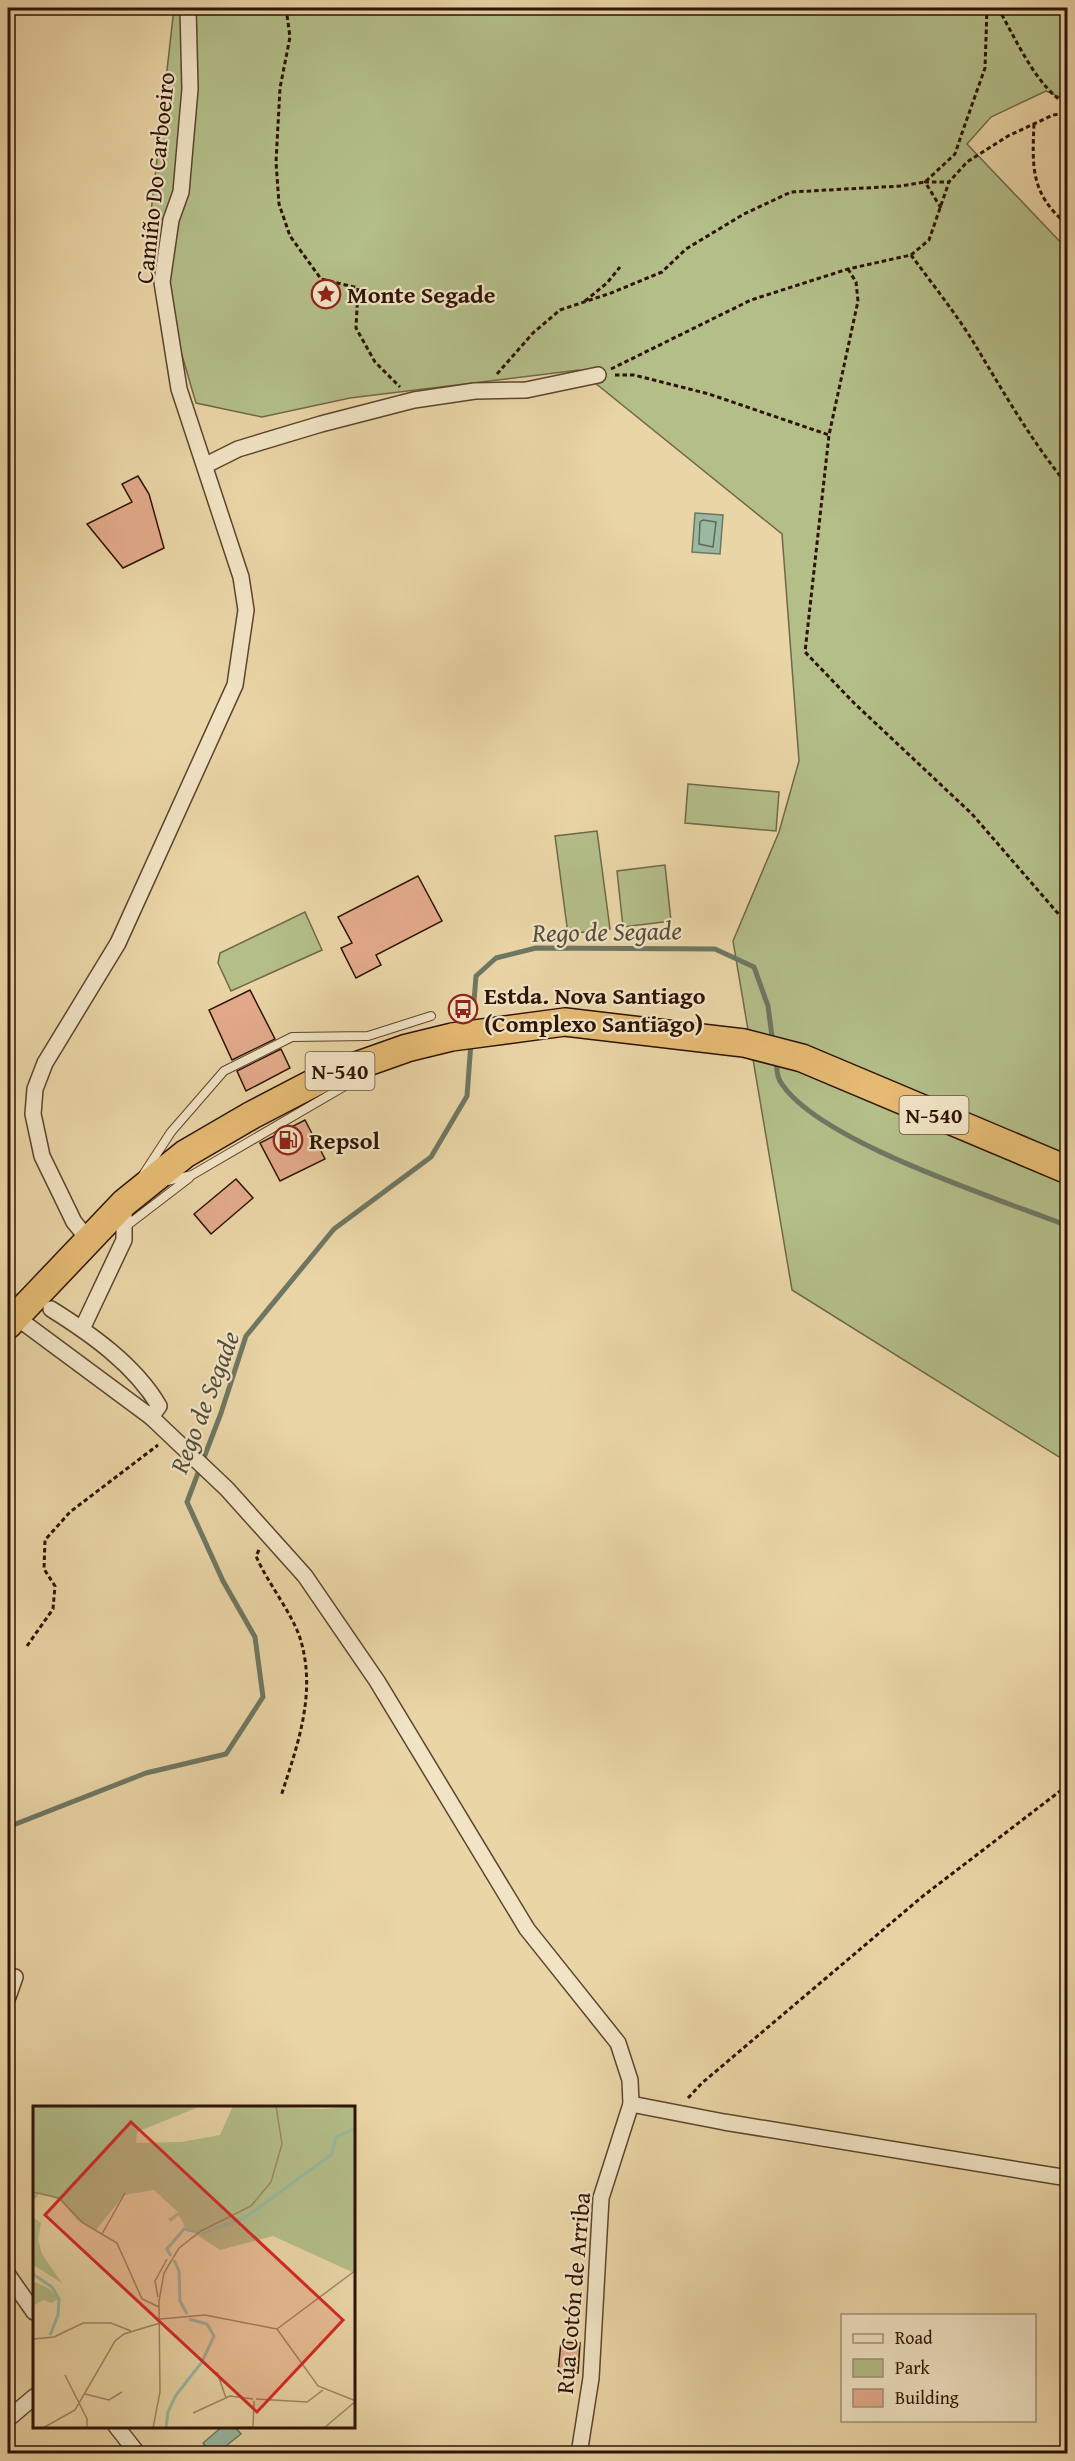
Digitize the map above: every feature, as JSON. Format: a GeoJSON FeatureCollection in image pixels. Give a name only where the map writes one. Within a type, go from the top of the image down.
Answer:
{"type":"FeatureCollection","features":[{"type":"Feature","properties":{"kind":"highway","name":"N-540"},"geometry":{"type":"LineString","coordinates":[[12,1321],[88,1239],[124,1216],[145,1186],[185,1154],[262,1109],[325,1077],[407,1048],[452,1037],[566,1022],[744,1043],[802,1058],[1068,1170]]}},
{"type":"Feature","properties":{"kind":"street","name":"Camiño Do Carboeiro"},"geometry":{"type":"LineString","coordinates":[[88,1239],[74,1222],[42,1156],[33,1114],[35,1089],[45,1063],[118,943],[235,685],[246,610],[242,577],[179,389],[162,282],[171,220],[181,192],[190,89],[188,8]]}},
{"type":"Feature","properties":{"kind":"street"},"geometry":{"type":"LineString","coordinates":[[206,465],[238,449],[321,424],[414,400],[475,391],[526,390],[598,375]]}},
{"type":"Feature","properties":{"kind":"street"},"geometry":{"type":"LineString","coordinates":[[82,1329],[124,1240],[124,1216]]}},
{"type":"Feature","properties":{"kind":"street"},"geometry":{"type":"LineString","coordinates":[[51,1309],[82,1329],[146,1385],[159,1406],[150,1417]]}},
{"type":"Feature","properties":{"kind":"street"},"geometry":{"type":"LineString","coordinates":[[12,1321],[150,1417],[227,1489],[305,1576],[377,1681],[527,1929],[618,2043],[630,2080],[631,2104],[1068,2178]]}},
{"type":"Feature","properties":{"kind":"street"},"geometry":{"type":"LineString","coordinates":[[8,1997],[15,1977]]}},
{"type":"Feature","properties":{"kind":"street","name":"Rúa Cotón de Arriba"},"geometry":{"type":"LineString","coordinates":[[579,2454],[591,2378],[601,2198],[631,2104]]}},
{"type":"Feature","properties":{"kind":"street"},"geometry":{"type":"LineString","coordinates":[[8,2275],[33,2311]]}},
{"type":"Feature","properties":{"kind":"street"},"geometry":{"type":"LineString","coordinates":[[8,2419],[33,2398]]}},
{"type":"Feature","properties":{"kind":"street"},"geometry":{"type":"LineString","coordinates":[[117,2428],[138,2454]]}},
{"type":"Feature","properties":{"kind":"lane"},"geometry":{"type":"LineString","coordinates":[[124,1216],[171,1132],[224,1071],[292,1037],[368,1036],[431,1016]]}},
{"type":"Feature","properties":{"kind":"lane"},"geometry":{"type":"LineString","coordinates":[[124,1216],[315,1106],[407,1048]]}},
{"type":"Feature","properties":{"kind":"lane"},"geometry":{"type":"LineString","coordinates":[[145,1186],[192,1175]]}},
{"type":"Feature","properties":{"kind":"path"},"geometry":{"type":"LineString","coordinates":[[286,8],[290,37],[280,88],[276,162],[279,204],[290,236],[321,279],[358,288],[356,328],[375,362],[414,400]]}},
{"type":"Feature","properties":{"kind":"path"},"geometry":{"type":"LineString","coordinates":[[925,182],[955,154],[985,68],[987,8]]}},
{"type":"Feature","properties":{"kind":"path"},"geometry":{"type":"LineString","coordinates":[[998,8],[1042,82],[1059,100],[1068,105]]}},
{"type":"Feature","properties":{"kind":"path"},"geometry":{"type":"LineString","coordinates":[[598,375],[751,300],[848,269],[911,255],[929,240],[949,182],[967,162],[1008,136],[1053,115],[1068,113]]}},
{"type":"Feature","properties":{"kind":"path"},"geometry":{"type":"LineString","coordinates":[[1034,124],[1032,169],[1049,211],[1068,225]]}},
{"type":"Feature","properties":{"kind":"path"},"geometry":{"type":"LineString","coordinates":[[925,182],[940,208]]}},
{"type":"Feature","properties":{"kind":"path"},"geometry":{"type":"LineString","coordinates":[[475,391],[503,369],[533,333],[560,310],[662,272],[686,249],[744,214],[791,192],[949,182]]}},
{"type":"Feature","properties":{"kind":"path"},"geometry":{"type":"LineString","coordinates":[[911,255],[977,347],[991,375],[1046,459],[1068,486]]}},
{"type":"Feature","properties":{"kind":"path"},"geometry":{"type":"LineString","coordinates":[[582,303],[607,283],[620,267]]}},
{"type":"Feature","properties":{"kind":"path"},"geometry":{"type":"LineString","coordinates":[[848,269],[856,282],[858,301],[829,435],[805,652],[854,703],[972,814],[1068,924]]}},
{"type":"Feature","properties":{"kind":"path"},"geometry":{"type":"LineString","coordinates":[[598,375],[634,375],[709,394],[829,435]]}},
{"type":"Feature","properties":{"kind":"path"},"geometry":{"type":"LineString","coordinates":[[27,1646],[53,1609],[55,1586],[44,1569],[45,1540],[70,1512],[170,1436]]}},
{"type":"Feature","properties":{"kind":"path"},"geometry":{"type":"LineString","coordinates":[[268,1534],[256,1556],[264,1575],[300,1637],[308,1689],[302,1731],[281,1796]]}},
{"type":"Feature","properties":{"kind":"path"},"geometry":{"type":"LineString","coordinates":[[675,2113],[702,2083],[923,1896],[1068,1785]]}},
{"type":"Feature","properties":{"kind":"green space"},"geometry":{"type":"Polygon","coordinates":[[[174,8],[1067,8],[1067,100],[1046,91],[991,117],[967,144],[1067,249],[1067,1462],[792,1290],[733,941],[779,832],[799,761],[782,534],[579,370],[350,398],[262,417],[196,403],[148,239],[174,8]]]}},
{"type":"Feature","properties":{"kind":"green space"},"geometry":{"type":"Polygon","coordinates":[[[688,784],[779,792],[776,831],[685,823],[688,784]]]}},
{"type":"Feature","properties":{"kind":"green space"},"geometry":{"type":"Polygon","coordinates":[[[597,831],[610,929],[568,934],[555,836],[597,831]]]}},
{"type":"Feature","properties":{"kind":"green space"},"geometry":{"type":"Polygon","coordinates":[[[665,865],[671,921],[623,927],[617,871],[665,865]]]}},
{"type":"Feature","properties":{"kind":"green space"},"geometry":{"type":"Polygon","coordinates":[[[305,912],[322,950],[231,991],[218,963],[220,953],[305,912]]]}},
{"type":"Feature","properties":{"kind":"water"},"geometry":{"type":"Polygon","coordinates":[[[695,513],[723,515],[720,554],[692,552],[695,513]]]}},
{"type":"Feature","properties":{"kind":"water"},"geometry":{"type":"Polygon","coordinates":[[[221,2428],[236,2428],[241,2434],[217,2453],[211,2453],[203,2443],[221,2428]]]}},
{"type":"Feature","properties":{"kind":"building"},"geometry":{"type":"Polygon","coordinates":[[[138,476],[149,494],[164,548],[123,568],[87,524],[132,502],[122,484],[138,476]]]}},
{"type":"Feature","properties":{"kind":"building"},"geometry":{"type":"Polygon","coordinates":[[[418,876],[442,921],[376,955],[381,965],[356,978],[341,948],[352,943],[338,917],[418,876]]]}},
{"type":"Feature","properties":{"kind":"building"},"geometry":{"type":"Polygon","coordinates":[[[250,990],[275,1039],[232,1060],[209,1010],[250,990]]]}},
{"type":"Feature","properties":{"kind":"building"},"geometry":{"type":"Polygon","coordinates":[[[281,1049],[290,1068],[246,1091],[237,1071],[281,1049]]]}},
{"type":"Feature","properties":{"kind":"building"},"geometry":{"type":"Polygon","coordinates":[[[305,1120],[325,1159],[280,1181],[260,1143],[305,1120]]]}},
{"type":"Feature","properties":{"kind":"building"},"geometry":{"type":"Polygon","coordinates":[[[236,1179],[253,1198],[211,1234],[194,1214],[236,1179]]]}},
{"type":"Feature","properties":{"kind":"building"},"geometry":{"type":"Polygon","coordinates":[[[561,2342],[580,2343],[578,2373],[558,2372],[561,2342]]]}},
{"type":"Feature","properties":{"kind":"waterway","name":"Rego de Segade"},"geometry":{"type":"LineString","coordinates":[[472,1026],[476,976],[496,958],[536,948],[715,949],[754,967],[768,1006],[773,1044]]}},
{"type":"Feature","properties":{"kind":"waterway","name":"Rego de Segade"},"geometry":{"type":"LineString","coordinates":[[8,1827],[146,1773],[226,1754],[263,1697],[255,1637],[223,1581],[187,1502],[221,1413],[246,1336],[334,1229],[431,1157],[467,1096],[471,1042]]}},
{"type":"Feature","properties":{"kind":"waterway","name":"Rego de Segade"},"geometry":{"type":"LineString","coordinates":[[776,1059],[780,1081],[800,1103],[830,1125],[912,1166],[1068,1226]]}},
{"type":"Feature","properties":{"kind":"tunnel"},"geometry":{"type":"LineString","coordinates":[[8,1298],[34,1305]]}},
{"type":"Feature","properties":{"kind":"place","name":"Monte Segade"},"geometry":{"type":"Point","coordinates":[326,294]}},
{"type":"Feature","properties":{"kind":"place","name":"Estda. Nova Santiago (Complexo Santiago)"},"geometry":{"type":"Point","coordinates":[463,1009]}},
{"type":"Feature","properties":{"kind":"place","name":"Repsol"},"geometry":{"type":"Point","coordinates":[288,1140]}}]}
